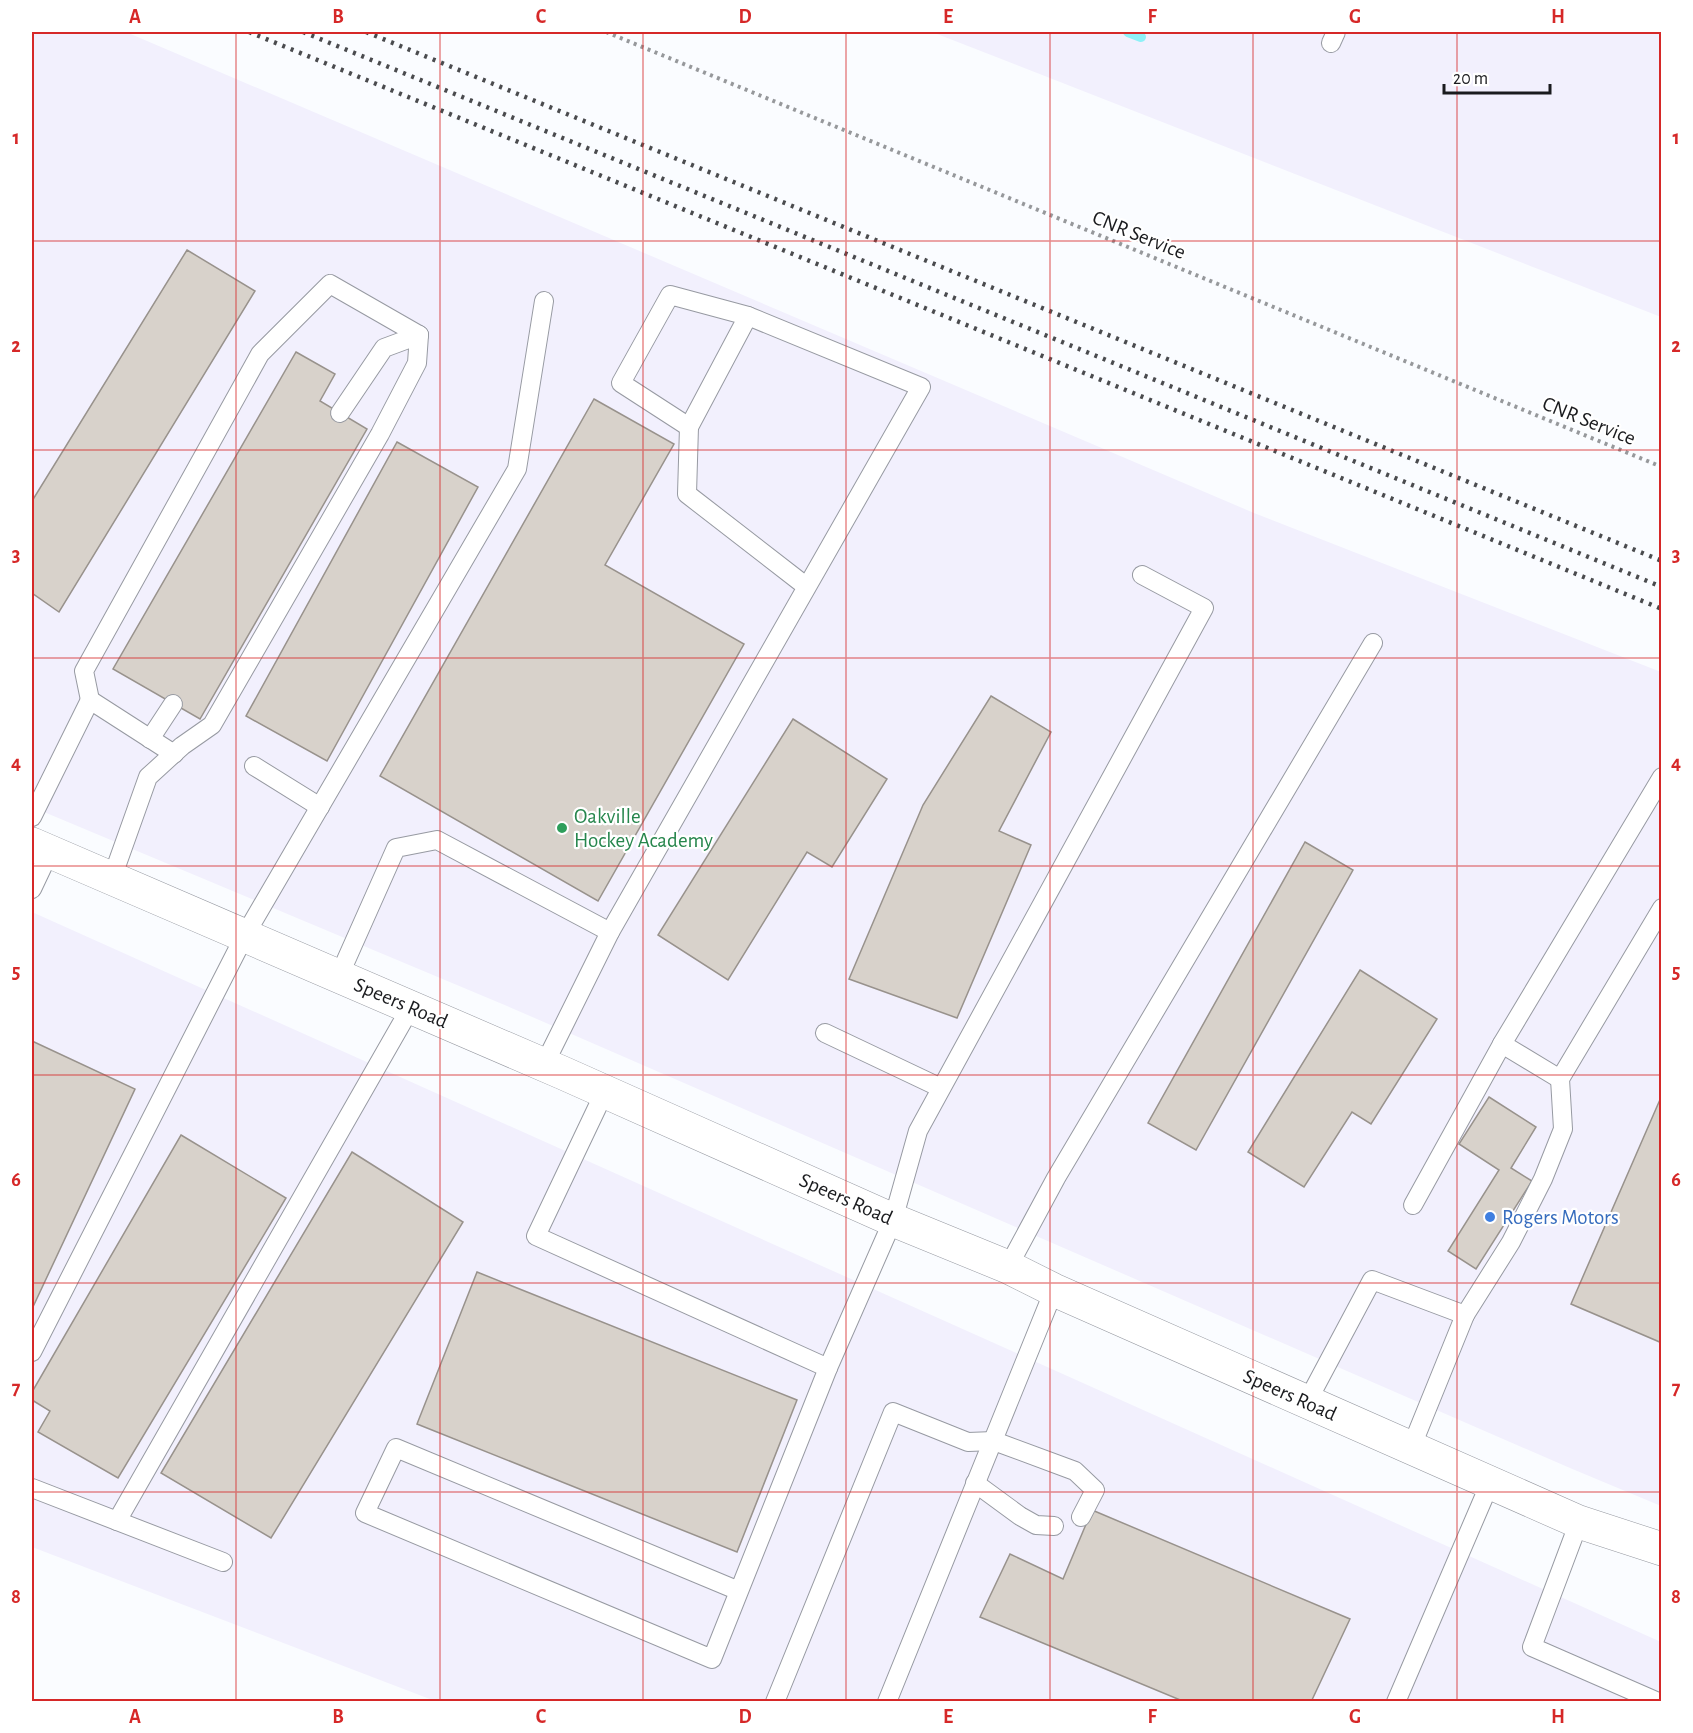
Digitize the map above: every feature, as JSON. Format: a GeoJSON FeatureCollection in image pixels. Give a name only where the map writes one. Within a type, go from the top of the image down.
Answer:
{"type":"FeatureCollection","features":[{"type":"Feature","properties":{"kind":"main road","name":"Speers Road"},"geometry":{"type":"LineString","coordinates":[[41,848],[605,1091],[893,1220],[1008,1267],[1054,1290],[1579,1522],[1662,1549]]}},
{"type":"Feature","properties":{"kind":"lane"},"geometry":{"type":"LineString","coordinates":[[32,817],[90,700],[84,671],[260,354],[330,284],[419,335]]}},
{"type":"Feature","properties":{"kind":"lane"},"geometry":{"type":"LineString","coordinates":[[544,1065],[610,932],[921,387],[748,316],[670,295],[621,382],[689,427]]}},
{"type":"Feature","properties":{"kind":"lane"},"geometry":{"type":"LineString","coordinates":[[32,1352],[245,935],[517,469],[544,301]]}},
{"type":"Feature","properties":{"kind":"lane"},"geometry":{"type":"LineString","coordinates":[[748,316],[689,427],[687,494],[807,586]]}},
{"type":"Feature","properties":{"kind":"lane"},"geometry":{"type":"LineString","coordinates":[[340,413],[384,348],[419,335]]}},
{"type":"Feature","properties":{"kind":"lane"},"geometry":{"type":"LineString","coordinates":[[112,878],[148,777],[212,724],[380,434],[417,363],[419,335]]}},
{"type":"Feature","properties":{"kind":"lane"},"geometry":{"type":"LineString","coordinates":[[739,1591],[396,1448],[365,1513],[712,1659],[828,1368],[893,1220],[918,1131],[1204,608],[1142,575]]}},
{"type":"Feature","properties":{"kind":"lane"},"geometry":{"type":"LineString","coordinates":[[1008,1267],[1062,1168],[1373,643]]}},
{"type":"Feature","properties":{"kind":"lane"},"geometry":{"type":"LineString","coordinates":[[90,700],[174,754]]}},
{"type":"Feature","properties":{"kind":"lane"},"geometry":{"type":"LineString","coordinates":[[150,739],[173,704]]}},
{"type":"Feature","properties":{"kind":"lane"},"geometry":{"type":"LineString","coordinates":[[254,766],[320,807]]}},
{"type":"Feature","properties":{"kind":"lane"},"geometry":{"type":"LineString","coordinates":[[1413,1205],[1502,1044],[1662,777]]}},
{"type":"Feature","properties":{"kind":"lane"},"geometry":{"type":"LineString","coordinates":[[339,976],[396,848],[437,840],[610,932]]}},
{"type":"Feature","properties":{"kind":"lane"},"geometry":{"type":"LineString","coordinates":[[32,889],[41,848]]}},
{"type":"Feature","properties":{"kind":"lane"},"geometry":{"type":"LineString","coordinates":[[1411,1448],[1465,1315],[1511,1242],[1543,1179],[1563,1129],[1560,1079],[1662,908]]}},
{"type":"Feature","properties":{"kind":"lane"},"geometry":{"type":"LineString","coordinates":[[117,1521],[411,1008]]}},
{"type":"Feature","properties":{"kind":"lane"},"geometry":{"type":"LineString","coordinates":[[825,1033],[941,1088]]}},
{"type":"Feature","properties":{"kind":"lane"},"geometry":{"type":"LineString","coordinates":[[1502,1044],[1560,1079]]}},
{"type":"Feature","properties":{"kind":"lane"},"geometry":{"type":"LineString","coordinates":[[605,1091],[536,1236],[828,1368]]}},
{"type":"Feature","properties":{"kind":"lane"},"geometry":{"type":"LineString","coordinates":[[1307,1402],[1372,1280],[1465,1315]]}},
{"type":"Feature","properties":{"kind":"lane"},"geometry":{"type":"LineString","coordinates":[[887,1701],[1054,1290]]}},
{"type":"Feature","properties":{"kind":"lane"},"geometry":{"type":"LineString","coordinates":[[775,1701],[893,1412],[968,1442],[994,1441],[1075,1471],[1095,1490],[1081,1517]]}},
{"type":"Feature","properties":{"kind":"lane"},"geometry":{"type":"LineString","coordinates":[[975,1483],[1036,1525],[1054,1526]]}},
{"type":"Feature","properties":{"kind":"lane"},"geometry":{"type":"LineString","coordinates":[[1396,1701],[1490,1483]]}},
{"type":"Feature","properties":{"kind":"lane"},"geometry":{"type":"LineString","coordinates":[[32,1488],[223,1562]]}},
{"type":"Feature","properties":{"kind":"lane"},"geometry":{"type":"LineString","coordinates":[[1579,1522],[1532,1647],[1658,1701]]}},
{"type":"Feature","properties":{"kind":"path","name":"CNR Service"},"geometry":{"type":"LineString","coordinates":[[606,32],[1662,467]]}},
{"type":"Feature","properties":{"kind":"shaded area"},"geometry":{"type":"Polygon","coordinates":[[[32,32],[126,32],[1254,513],[1661,672],[1661,1506],[507,1006],[32,807],[32,32]]]}},
{"type":"Feature","properties":{"kind":"shaded area"},"geometry":{"type":"Polygon","coordinates":[[[932,32],[1661,32],[1661,317],[932,32]]]}},
{"type":"Feature","properties":{"kind":"shaded area"},"geometry":{"type":"Polygon","coordinates":[[[32,912],[1661,1642],[1661,1701],[435,1701],[32,1547],[32,912]]]}},
{"type":"Feature","properties":{"kind":"building"},"geometry":{"type":"Polygon","coordinates":[[[187,250],[255,291],[59,612],[32,593],[32,501],[187,250]]]}},
{"type":"Feature","properties":{"kind":"building"},"geometry":{"type":"Polygon","coordinates":[[[296,352],[335,374],[320,401],[367,429],[200,719],[113,669],[296,352]]]}},
{"type":"Feature","properties":{"kind":"building"},"geometry":{"type":"Polygon","coordinates":[[[594,399],[674,444],[605,565],[744,644],[598,901],[380,776],[594,399]]]}},
{"type":"Feature","properties":{"kind":"building"},"geometry":{"type":"Polygon","coordinates":[[[397,442],[478,487],[327,761],[246,716],[397,442]]]}},
{"type":"Feature","properties":{"kind":"building"},"geometry":{"type":"Polygon","coordinates":[[[991,696],[1051,732],[999,831],[1031,845],[957,1018],[849,979],[923,805],[991,696]]]}},
{"type":"Feature","properties":{"kind":"building"},"geometry":{"type":"Polygon","coordinates":[[[793,719],[887,779],[832,867],[807,852],[728,980],[658,935],[793,719]]]}},
{"type":"Feature","properties":{"kind":"building"},"geometry":{"type":"Polygon","coordinates":[[[1305,842],[1353,870],[1196,1150],[1148,1123],[1305,842]]]}},
{"type":"Feature","properties":{"kind":"building"},"geometry":{"type":"Polygon","coordinates":[[[1360,970],[1437,1019],[1371,1124],[1352,1112],[1304,1187],[1248,1152],[1360,970]]]}},
{"type":"Feature","properties":{"kind":"building"},"geometry":{"type":"Polygon","coordinates":[[[32,1041],[135,1089],[32,1309],[32,1041]]]}},
{"type":"Feature","properties":{"kind":"building"},"geometry":{"type":"Polygon","coordinates":[[[1662,1095],[1662,1343],[1571,1304],[1662,1095]]]}},
{"type":"Feature","properties":{"kind":"building"},"geometry":{"type":"Polygon","coordinates":[[[1489,1097],[1536,1127],[1511,1168],[1532,1181],[1476,1269],[1448,1251],[1499,1170],[1459,1144],[1489,1097]]]}},
{"type":"Feature","properties":{"kind":"building"},"geometry":{"type":"Polygon","coordinates":[[[181,1135],[286,1198],[118,1478],[38,1432],[50,1411],[32,1400],[32,1392],[181,1135]]]}},
{"type":"Feature","properties":{"kind":"building"},"geometry":{"type":"Polygon","coordinates":[[[352,1152],[463,1222],[271,1538],[161,1473],[352,1152]]]}},
{"type":"Feature","properties":{"kind":"building"},"geometry":{"type":"Polygon","coordinates":[[[477,1272],[797,1400],[737,1552],[417,1424],[477,1272]]]}},
{"type":"Feature","properties":{"kind":"building"},"geometry":{"type":"Polygon","coordinates":[[[1092,1510],[1350,1619],[1311,1702],[1185,1702],[980,1617],[1010,1554],[1063,1579],[1092,1510]]]}},
{"type":"Feature","properties":{"kind":"waterway"},"geometry":{"type":"LineString","coordinates":[[1128,32],[1141,37]]}},
{"type":"Feature","properties":{"kind":"railway"},"geometry":{"type":"LineString","coordinates":[[249,32],[1662,609]]}},
{"type":"Feature","properties":{"kind":"railway"},"geometry":{"type":"LineString","coordinates":[[303,32],[1662,587]]}},
{"type":"Feature","properties":{"kind":"railway"},"geometry":{"type":"LineString","coordinates":[[366,32],[1662,561]]}},
{"type":"Feature","properties":{"kind":"place","name":"Oakville Hockey Academy"},"geometry":{"type":"Point","coordinates":[562,828]}},
{"type":"Feature","properties":{"kind":"place","name":"Rogers Motors"},"geometry":{"type":"Point","coordinates":[1490,1217]}}]}
